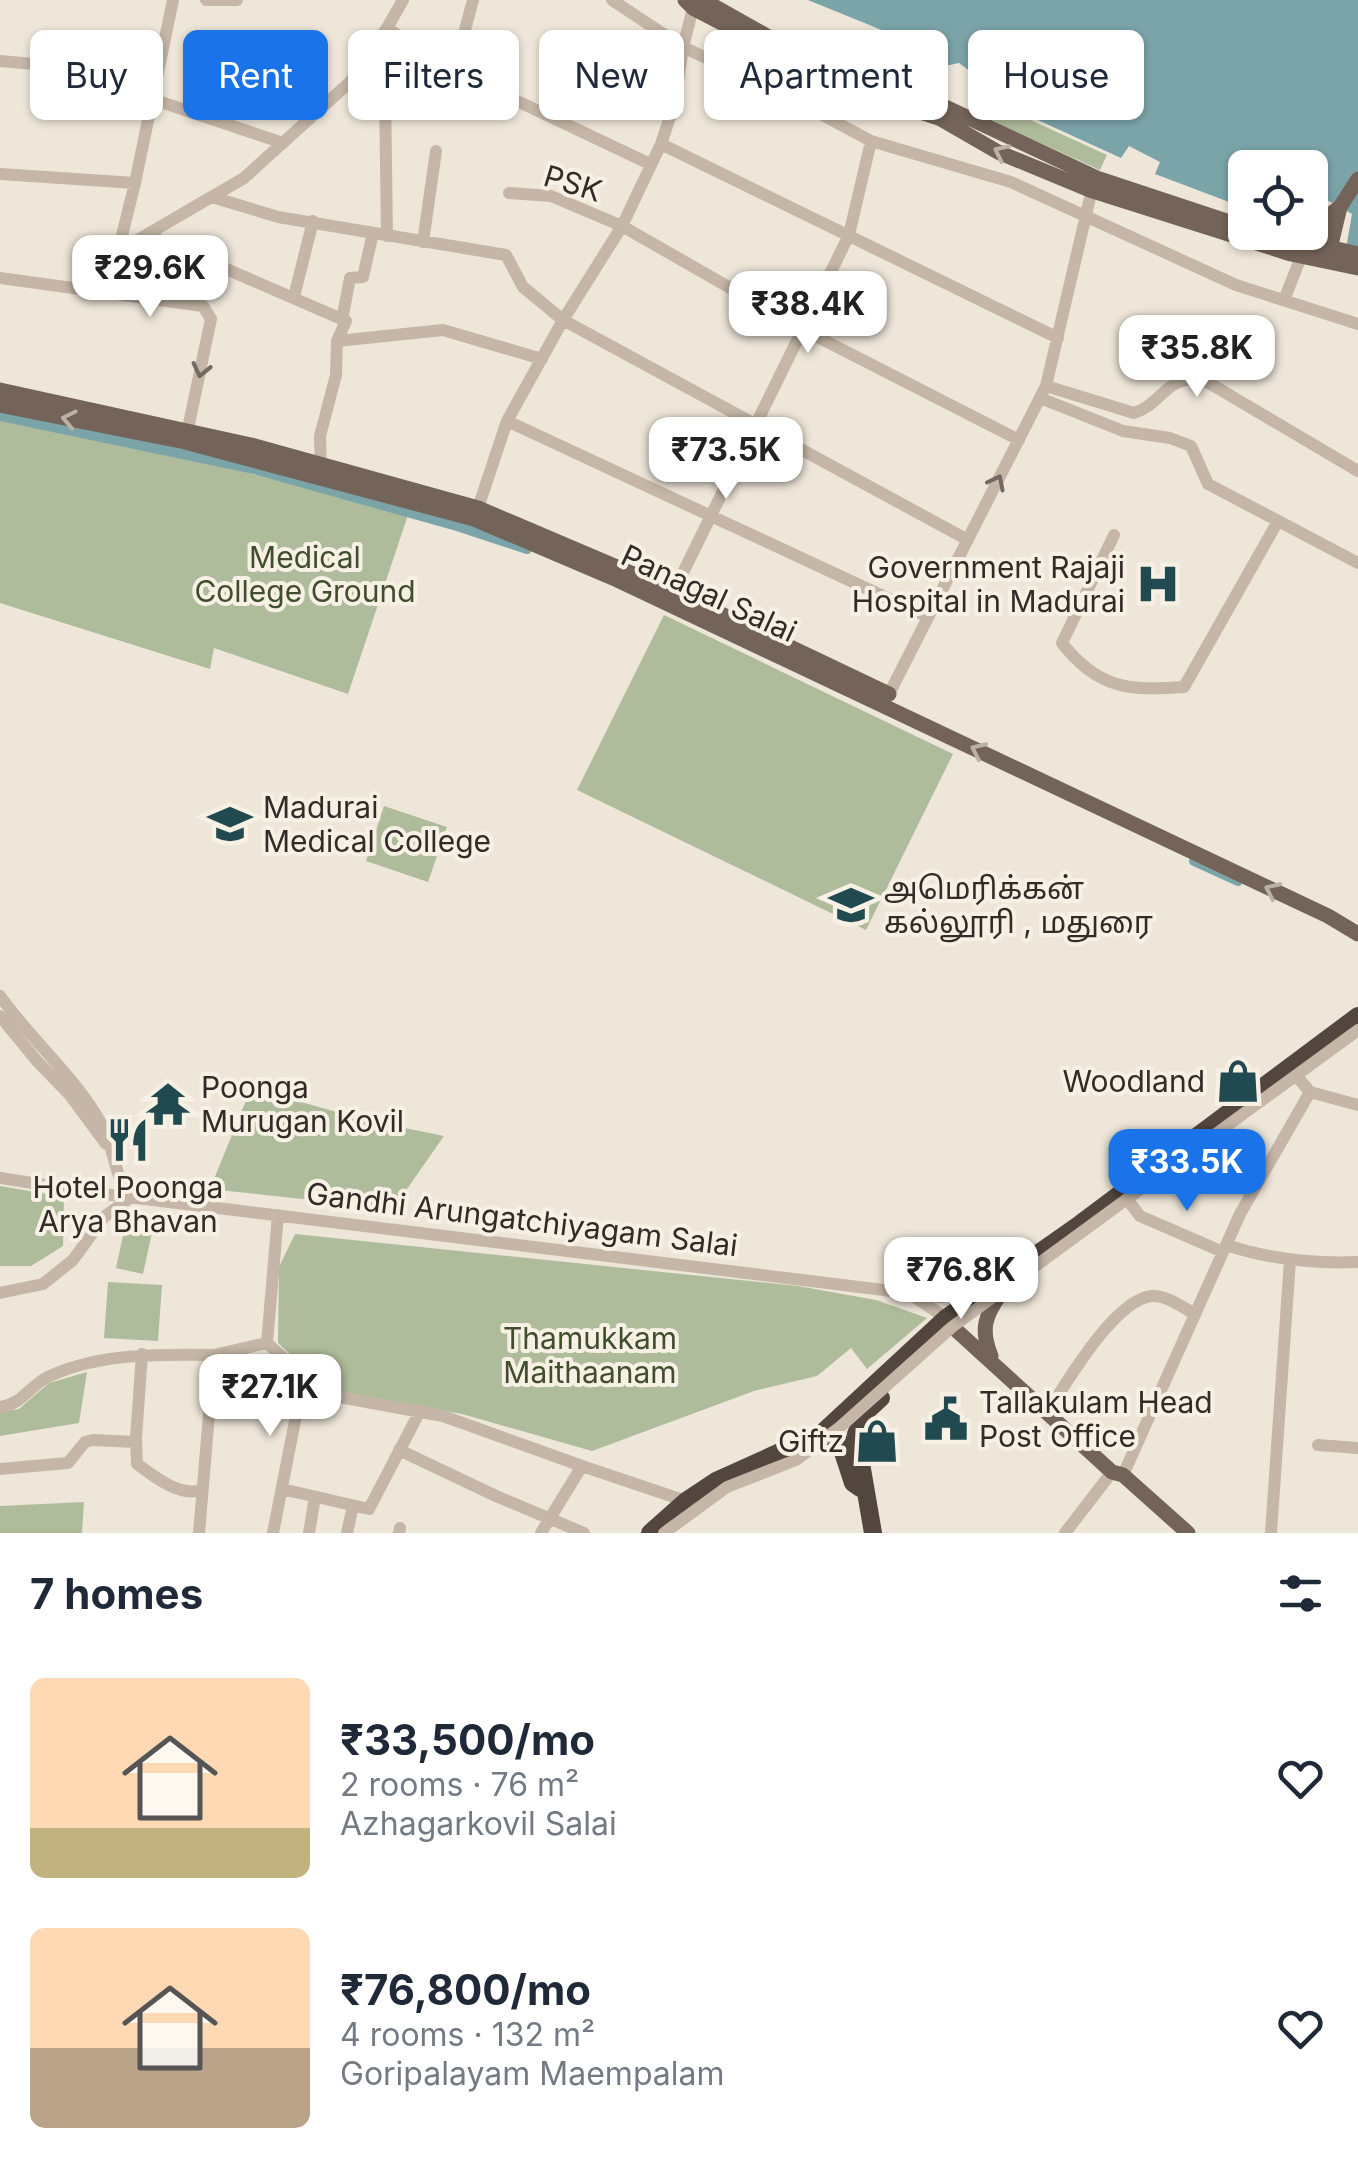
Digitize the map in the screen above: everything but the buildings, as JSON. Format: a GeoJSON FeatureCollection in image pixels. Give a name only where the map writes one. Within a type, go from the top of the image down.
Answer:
{"type":"FeatureCollection","features":[{"type":"Feature","properties":{"kind":"highway"},"geometry":{"type":"LineString","coordinates":[[650,1533],[716,1481],[822,1434],[951,1324],[1358,1016]]}},
{"type":"Feature","properties":{"kind":"highway"},"geometry":{"type":"LineString","coordinates":[[1003,1285],[1304,1086],[1358,1033]]}},
{"type":"Feature","properties":{"kind":"highway"},"geometry":{"type":"LineString","coordinates":[[872,1533],[856,1434],[867,1411],[951,1324]]}},
{"type":"Feature","properties":{"kind":"highway"},"geometry":{"type":"LineString","coordinates":[[822,1434],[839,1440],[852,1483],[865,1491]]}},
{"type":"Feature","properties":{"kind":"main road"},"geometry":{"type":"LineString","coordinates":[[694,3],[815,72],[876,98],[939,118],[998,152],[1228,222]]}},
{"type":"Feature","properties":{"kind":"main road"},"geometry":{"type":"LineString","coordinates":[[1328,218],[1358,178]]}},
{"type":"Feature","properties":{"kind":"main road"},"geometry":{"type":"LineString","coordinates":[[1094,184],[1228,221]]}},
{"type":"Feature","properties":{"kind":"main road"},"geometry":{"type":"LineString","coordinates":[[1330,251],[1340,207]]}},
{"type":"Feature","properties":{"kind":"main road"},"geometry":{"type":"LineString","coordinates":[[1330,251],[1358,254]]}},
{"type":"Feature","properties":{"kind":"main road"},"geometry":{"type":"LineString","coordinates":[[1330,251],[1358,268]]}},
{"type":"Feature","properties":{"kind":"main road","name":"Panagal Salai"},"geometry":{"type":"LineString","coordinates":[[0,390],[476,514],[890,694]]}},
{"type":"Feature","properties":{"kind":"main road","name":"Panagal Salai"},"geometry":{"type":"LineString","coordinates":[[0,405],[186,436]]}},
{"type":"Feature","properties":{"kind":"main road","name":"Panagal Salai"},"geometry":{"type":"LineString","coordinates":[[670,597],[1358,934]]}},
{"type":"Feature","properties":{"kind":"main road"},"geometry":{"type":"LineString","coordinates":[[993,1362],[985,1341],[984,1318],[1003,1285]]}},
{"type":"Feature","properties":{"kind":"main road"},"geometry":{"type":"LineString","coordinates":[[951,1324],[1188,1533]]}},
{"type":"Feature","properties":{"kind":"street"},"geometry":{"type":"LineString","coordinates":[[163,47],[173,0]]}},
{"type":"Feature","properties":{"kind":"street"},"geometry":{"type":"LineString","coordinates":[[206,0],[237,0]]}},
{"type":"Feature","properties":{"kind":"street"},"geometry":{"type":"LineString","coordinates":[[465,30],[473,0]]}},
{"type":"Feature","properties":{"kind":"street"},"geometry":{"type":"LineString","coordinates":[[612,0],[657,30]]}},
{"type":"Feature","properties":{"kind":"street"},"geometry":{"type":"LineString","coordinates":[[117,252],[244,178],[350,82],[387,28],[397,2]]}},
{"type":"Feature","properties":{"kind":"street"},"geometry":{"type":"LineString","coordinates":[[684,43],[694,3]]}},
{"type":"Feature","properties":{"kind":"street"},"geometry":{"type":"LineString","coordinates":[[684,47],[871,141],[1011,182],[1236,285],[1358,324]]}},
{"type":"Feature","properties":{"kind":"street"},"geometry":{"type":"LineString","coordinates":[[0,61],[30,64]]}},
{"type":"Feature","properties":{"kind":"street"},"geometry":{"type":"LineString","coordinates":[[519,102],[650,164]]}},
{"type":"Feature","properties":{"kind":"street"},"geometry":{"type":"LineString","coordinates":[[163,103],[283,143]]}},
{"type":"Feature","properties":{"kind":"street"},"geometry":{"type":"LineString","coordinates":[[108,292],[148,120]]}},
{"type":"Feature","properties":{"kind":"street"},"geometry":{"type":"LineString","coordinates":[[342,320],[350,278],[364,278],[380,234],[383,120]]}},
{"type":"Feature","properties":{"kind":"street"},"geometry":{"type":"LineString","coordinates":[[476,514],[507,421],[563,320],[622,226],[669,120]]}},
{"type":"Feature","properties":{"kind":"street"},"geometry":{"type":"LineString","coordinates":[[670,597],[849,235],[871,141]]}},
{"type":"Feature","properties":{"kind":"street"},"geometry":{"type":"LineString","coordinates":[[661,144],[1058,338]]}},
{"type":"Feature","properties":{"kind":"street"},"geometry":{"type":"LineString","coordinates":[[422,242],[436,150]]}},
{"type":"Feature","properties":{"kind":"street"},"geometry":{"type":"LineString","coordinates":[[0,174],[135,182]]}},
{"type":"Feature","properties":{"kind":"street"},"geometry":{"type":"LineString","coordinates":[[890,694],[1043,392],[1094,184]]}},
{"type":"Feature","properties":{"kind":"street","name":"PSK"},"geometry":{"type":"LineString","coordinates":[[509,193],[551,196],[622,226],[802,329],[1019,440]]}},
{"type":"Feature","properties":{"kind":"street"},"geometry":{"type":"LineString","coordinates":[[212,197],[278,217],[506,255],[519,282],[563,320],[968,540]]}},
{"type":"Feature","properties":{"kind":"street"},"geometry":{"type":"LineString","coordinates":[[294,297],[313,221]]}},
{"type":"Feature","properties":{"kind":"street"},"geometry":{"type":"LineString","coordinates":[[148,234],[346,322],[337,341],[336,375],[320,436],[320,471]]}},
{"type":"Feature","properties":{"kind":"street"},"geometry":{"type":"LineString","coordinates":[[1284,300],[1300,250]]}},
{"type":"Feature","properties":{"kind":"street"},"geometry":{"type":"LineString","coordinates":[[0,278],[202,306],[209,312],[210,328],[186,436]]}},
{"type":"Feature","properties":{"kind":"street"},"geometry":{"type":"LineString","coordinates":[[337,341],[443,330],[542,358]]}},
{"type":"Feature","properties":{"kind":"street"},"geometry":{"type":"LineString","coordinates":[[1043,392],[1134,413],[1144,410],[1171,385],[1204,380],[1358,471]]}},
{"type":"Feature","properties":{"kind":"street"},"geometry":{"type":"LineString","coordinates":[[1043,392],[1123,431],[1170,438],[1191,446],[1208,484],[1358,563]]}},
{"type":"Feature","properties":{"kind":"street"},"geometry":{"type":"LineString","coordinates":[[507,421],[928,618]]}},
{"type":"Feature","properties":{"kind":"street"},"geometry":{"type":"LineString","coordinates":[[1114,534],[1062,643],[1074,658],[1112,685],[1184,687],[1278,521]]}},
{"type":"Feature","properties":{"kind":"street"},"geometry":{"type":"LineString","coordinates":[[0,996],[104,1128],[119,1182],[131,1197],[104,1217],[72,1260],[43,1284],[0,1292]]}},
{"type":"Feature","properties":{"kind":"street"},"geometry":{"type":"LineString","coordinates":[[0,1016],[69,1094],[108,1146]]}},
{"type":"Feature","properties":{"kind":"street"},"geometry":{"type":"LineString","coordinates":[[664,1533],[727,1488],[796,1460],[840,1427],[952,1327],[1358,1033]]}},
{"type":"Feature","properties":{"kind":"street"},"geometry":{"type":"LineString","coordinates":[[1065,1533],[1117,1474],[1304,1086],[1358,1105]]}},
{"type":"Feature","properties":{"kind":"street","name":"Gandhi Arungatchiyagam Salai"},"geometry":{"type":"LineString","coordinates":[[0,1178],[940,1297],[1003,1285]]}},
{"type":"Feature","properties":{"kind":"street"},"geometry":{"type":"LineString","coordinates":[[1130,1203],[1140,1216],[1224,1249],[1290,1260],[1358,1262]]}},
{"type":"Feature","properties":{"kind":"street"},"geometry":{"type":"LineString","coordinates":[[267,1343],[278,1215]]}},
{"type":"Feature","properties":{"kind":"street"},"geometry":{"type":"LineString","coordinates":[[1271,1533],[1290,1260]]}},
{"type":"Feature","properties":{"kind":"street","name":"Gandhi Arungatchiyagam Salai"},"geometry":{"type":"LineString","coordinates":[[906,1292],[951,1324]]}},
{"type":"Feature","properties":{"kind":"street"},"geometry":{"type":"LineString","coordinates":[[1048,1411],[1090,1345],[1132,1303],[1148,1296],[1162,1297],[1195,1314]]}},
{"type":"Feature","properties":{"kind":"street"},"geometry":{"type":"LineString","coordinates":[[0,1407],[16,1403],[48,1376],[142,1354],[214,1355],[267,1343]]}},
{"type":"Feature","properties":{"kind":"street"},"geometry":{"type":"LineString","coordinates":[[267,1343],[290,1364],[301,1390],[273,1533]]}},
{"type":"Feature","properties":{"kind":"street"},"geometry":{"type":"LineString","coordinates":[[142,1354],[137,1464],[183,1491],[202,1490]]}},
{"type":"Feature","properties":{"kind":"street"},"geometry":{"type":"LineString","coordinates":[[199,1533],[214,1355]]}},
{"type":"Feature","properties":{"kind":"street"},"geometry":{"type":"LineString","coordinates":[[301,1390],[443,1416],[686,1501]]}},
{"type":"Feature","properties":{"kind":"street"},"geometry":{"type":"LineString","coordinates":[[282,1489],[365,1510],[372,1505],[420,1411]]}},
{"type":"Feature","properties":{"kind":"street"},"geometry":{"type":"LineString","coordinates":[[0,1469],[68,1463],[85,1442],[93,1440],[136,1442]]}},
{"type":"Feature","properties":{"kind":"street"},"geometry":{"type":"LineString","coordinates":[[1318,1445],[1358,1449]]}},
{"type":"Feature","properties":{"kind":"street"},"geometry":{"type":"LineString","coordinates":[[399,1450],[584,1533]]}},
{"type":"Feature","properties":{"kind":"street"},"geometry":{"type":"LineString","coordinates":[[541,1533],[582,1466]]}},
{"type":"Feature","properties":{"kind":"street"},"geometry":{"type":"LineString","coordinates":[[309,1533],[315,1497]]}},
{"type":"Feature","properties":{"kind":"street"},"geometry":{"type":"LineString","coordinates":[[347,1533],[352,1506]]}},
{"type":"Feature","properties":{"kind":"green space"},"geometry":{"type":"Polygon","coordinates":[[[989,120],[1031,120],[1107,155],[1100,170],[989,120]]]}},
{"type":"Feature","properties":{"kind":"green space","name":"Medical College Ground"},"geometry":{"type":"Polygon","coordinates":[[[0,420],[245,472],[408,515],[348,694],[214,648],[210,669],[0,603],[0,420]]]}},
{"type":"Feature","properties":{"kind":"green space"},"geometry":{"type":"Polygon","coordinates":[[[664,615],[953,754],[866,930],[577,790],[664,615]]]}},
{"type":"Feature","properties":{"kind":"green space"},"geometry":{"type":"Polygon","coordinates":[[[384,806],[447,827],[428,882],[366,861],[384,806]]]}},
{"type":"Feature","properties":{"kind":"green space"},"geometry":{"type":"Polygon","coordinates":[[[251,1088],[365,1120],[444,1136],[393,1209],[210,1189],[251,1088]]]}},
{"type":"Feature","properties":{"kind":"green space"},"geometry":{"type":"Polygon","coordinates":[[[0,1186],[64,1197],[63,1246],[31,1266],[0,1266],[0,1186]]]}},
{"type":"Feature","properties":{"kind":"green space"},"geometry":{"type":"Polygon","coordinates":[[[127,1217],[154,1223],[143,1274],[116,1268],[127,1217]]]}},
{"type":"Feature","properties":{"kind":"green space","name":"Thamukkam Maithaanam"},"geometry":{"type":"Polygon","coordinates":[[[295,1234],[798,1286],[876,1300],[927,1318],[867,1369],[851,1348],[817,1376],[754,1391],[592,1451],[462,1414],[304,1385],[295,1359],[278,1343],[279,1267],[295,1234]]]}},
{"type":"Feature","properties":{"kind":"green space"},"geometry":{"type":"Polygon","coordinates":[[[108,1282],[162,1285],[158,1341],[104,1338],[108,1282]]]}},
{"type":"Feature","properties":{"kind":"green space"},"geometry":{"type":"Polygon","coordinates":[[[87,1372],[79,1423],[0,1436],[0,1412],[19,1409],[49,1383],[87,1372]]]}},
{"type":"Feature","properties":{"kind":"green space"},"geometry":{"type":"Polygon","coordinates":[[[84,1502],[82,1533],[0,1533],[0,1506],[84,1502]]]}},
{"type":"Feature","properties":{"kind":"water"},"geometry":{"type":"Polygon","coordinates":[[[808,0],[1358,0],[1358,250],[1347,243],[1352,214],[1328,201],[1328,150],[1228,150],[1228,202],[1155,174],[1160,162],[1129,146],[1121,158],[1038,120],[1144,120],[1144,30],[968,30],[968,70],[959,63],[948,65],[948,30],[882,30],[808,0]]]}},
{"type":"Feature","properties":{"kind":"waterway"},"geometry":{"type":"LineString","coordinates":[[0,416],[254,469],[527,549]]}},
{"type":"Feature","properties":{"kind":"waterway"},"geometry":{"type":"LineString","coordinates":[[1194,861],[1238,881]]}},
{"type":"Feature","properties":{"kind":"place","name":"Government Rajaji Hospital in Madurai"},"geometry":{"type":"Point","coordinates":[1158,584]}},
{"type":"Feature","properties":{"kind":"place","name":"Madurai Medical College"},"geometry":{"type":"Point","coordinates":[230,824]}},
{"type":"Feature","properties":{"kind":"place","name":"அமெரிக்கன் கல்லூரி , மதுரை"},"geometry":{"type":"Point","coordinates":[851,905]}},
{"type":"Feature","properties":{"kind":"place","name":"Woodland"},"geometry":{"type":"Point","coordinates":[1238,1081]}},
{"type":"Feature","properties":{"kind":"place","name":"Poonga Murugan Kovil"},"geometry":{"type":"Point","coordinates":[168,1104]}},
{"type":"Feature","properties":{"kind":"place","name":"Hotel Poonga Arya Bhavan"},"geometry":{"type":"Point","coordinates":[128,1140]}},
{"type":"Feature","properties":{"kind":"place","name":"Tallakulam Head Post Office"},"geometry":{"type":"Point","coordinates":[946,1419]}},
{"type":"Feature","properties":{"kind":"place","name":"Giftz"},"geometry":{"type":"Point","coordinates":[877,1441]}}]}
